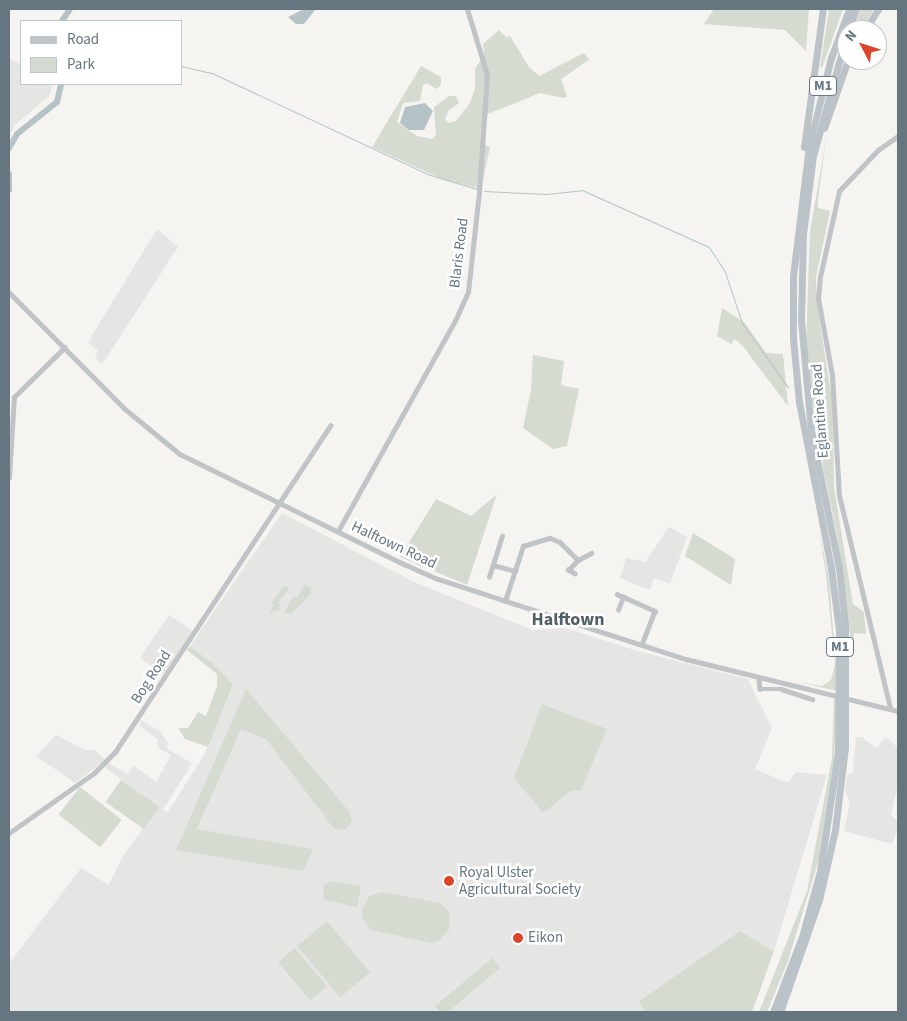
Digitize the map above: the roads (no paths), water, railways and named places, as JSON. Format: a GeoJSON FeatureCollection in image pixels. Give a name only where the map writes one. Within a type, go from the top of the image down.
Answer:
{"type":"FeatureCollection","features":[{"type":"Feature","properties":{"kind":"highway"},"geometry":{"type":"LineString","coordinates":[[805,165],[804,149],[823,9]]}},
{"type":"Feature","properties":{"kind":"highway","name":"M1"},"geometry":{"type":"LineString","coordinates":[[773,1012],[802,937],[820,871],[834,796],[840,720],[840,649],[832,568],[803,430],[793,339],[794,250],[805,165],[821,94],[849,9]]}},
{"type":"Feature","properties":{"kind":"highway"},"geometry":{"type":"LineString","coordinates":[[871,20],[878,9]]}},
{"type":"Feature","properties":{"kind":"highway","name":"M1"},"geometry":{"type":"LineString","coordinates":[[780,1012],[805,946],[829,858],[840,798],[847,689],[839,568],[812,438],[802,346],[802,249],[810,176],[826,102],[837,67]]}},
{"type":"Feature","properties":{"kind":"highway"},"geometry":{"type":"LineString","coordinates":[[810,176],[834,96],[844,70]]}},
{"type":"Feature","properties":{"kind":"street","name":"Blaris Road"},"geometry":{"type":"LineString","coordinates":[[338,531],[455,321],[468,292],[479,192],[487,75],[467,9]]}},
{"type":"Feature","properties":{"kind":"street","name":"Eglantine Road"},"geometry":{"type":"LineString","coordinates":[[890,708],[839,496],[834,390],[818,298],[839,191],[878,150],[898,136]]}},
{"type":"Feature","properties":{"kind":"street","name":"Halftown Road"},"geometry":{"type":"LineString","coordinates":[[9,292],[124,408],[172,448],[280,503],[438,579],[642,645],[759,678],[898,711]]}},
{"type":"Feature","properties":{"kind":"street"},"geometry":{"type":"LineString","coordinates":[[9,478],[14,397],[64,347]]}},
{"type":"Feature","properties":{"kind":"street","name":"Bog Road"},"geometry":{"type":"LineString","coordinates":[[9,833],[94,773],[115,752],[330,426]]}},
{"type":"Feature","properties":{"kind":"street"},"geometry":{"type":"LineString","coordinates":[[489,577],[502,536]]}},
{"type":"Feature","properties":{"kind":"street"},"geometry":{"type":"LineString","coordinates":[[505,601],[523,546],[546,538],[560,542],[578,560]]}},
{"type":"Feature","properties":{"kind":"street"},"geometry":{"type":"LineString","coordinates":[[575,574],[568,570],[578,560],[591,553]]}},
{"type":"Feature","properties":{"kind":"street"},"geometry":{"type":"LineString","coordinates":[[493,565],[514,571]]}},
{"type":"Feature","properties":{"kind":"street"},"geometry":{"type":"LineString","coordinates":[[617,594],[655,611],[642,645]]}},
{"type":"Feature","properties":{"kind":"street"},"geometry":{"type":"LineString","coordinates":[[618,610],[623,596]]}},
{"type":"Feature","properties":{"kind":"street","name":"Halftown Road"},"geometry":{"type":"LineString","coordinates":[[759,678],[760,688],[780,689],[812,699]]}},
{"type":"Feature","properties":{"kind":"waterway"},"geometry":{"type":"LineString","coordinates":[[63,20],[70,9]]}},
{"type":"Feature","properties":{"kind":"waterway"},"geometry":{"type":"LineString","coordinates":[[182,66],[212,73],[430,175],[477,189]]}},
{"type":"Feature","properties":{"kind":"waterway"},"geometry":{"type":"LineString","coordinates":[[9,148],[17,134],[57,102],[61,85]]}},
{"type":"Feature","properties":{"kind":"waterway"},"geometry":{"type":"LineString","coordinates":[[9,174],[9,190]]}},
{"type":"Feature","properties":{"kind":"waterway"},"geometry":{"type":"LineString","coordinates":[[484,191],[546,194],[582,190],[709,247],[725,272],[742,323],[788,387]]}},
{"type":"Feature","properties":{"kind":"place","name":"Royal Ulster Agricultural Society"},"geometry":{"type":"Point","coordinates":[449,881]}},
{"type":"Feature","properties":{"kind":"place","name":"Eikon"},"geometry":{"type":"Point","coordinates":[518,938]}},
{"type":"Feature","properties":{"kind":"district","name":"Halftown"},"geometry":{"type":"Point","coordinates":[568,620]}}]}
